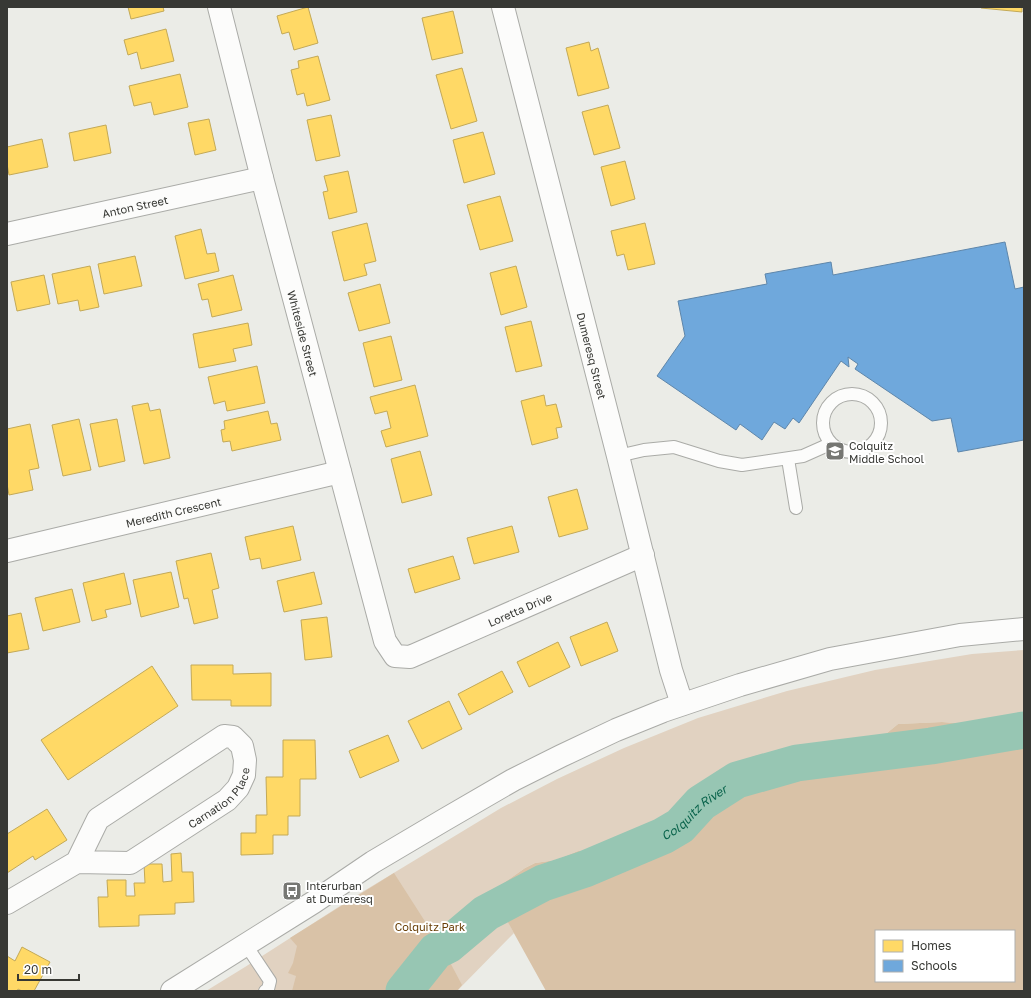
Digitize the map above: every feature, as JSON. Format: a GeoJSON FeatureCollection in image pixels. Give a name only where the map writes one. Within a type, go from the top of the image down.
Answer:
{"type":"FeatureCollection","features":[{"type":"Feature","properties":{"kind":"street","name":"Whiteside Street"},"geometry":{"type":"LineString","coordinates":[[219,7],[262,178],[385,641],[395,656]]}},
{"type":"Feature","properties":{"kind":"street","name":"Dumeresq Street"},"geometry":{"type":"LineString","coordinates":[[503,7],[671,670],[682,704]]}},
{"type":"Feature","properties":{"kind":"street","name":"Anton Street"},"geometry":{"type":"LineString","coordinates":[[7,234],[262,178]]}},
{"type":"Feature","properties":{"kind":"street","name":"Meredith Crescent"},"geometry":{"type":"LineString","coordinates":[[7,551],[340,472]]}},
{"type":"Feature","properties":{"kind":"street","name":"Loretta Drive"},"geometry":{"type":"LineString","coordinates":[[395,656],[410,658],[643,555]]}},
{"type":"Feature","properties":{"kind":"street"},"geometry":{"type":"LineString","coordinates":[[176,990],[314,902],[373,862],[513,780],[616,730],[682,704],[740,685],[830,659],[960,635],[1024,629]]}},
{"type":"Feature","properties":{"kind":"street","name":"Carnation Place"},"geometry":{"type":"LineString","coordinates":[[224,736],[233,737],[242,746],[245,760],[244,775],[238,788],[227,800],[130,863],[77,862],[98,819],[224,736]]}},
{"type":"Feature","properties":{"kind":"street"},"geometry":{"type":"LineString","coordinates":[[7,903],[77,862]]}},
{"type":"Feature","properties":{"kind":"lane"},"geometry":{"type":"LineString","coordinates":[[846,394],[862,395],[875,403],[882,417],[881,433],[873,446],[859,453],[843,452],[830,444],[823,430],[824,414],[832,401],[846,394]]}},
{"type":"Feature","properties":{"kind":"lane"},"geometry":{"type":"LineString","coordinates":[[618,456],[644,450],[674,447],[719,461],[742,465],[803,456],[830,444]]}},
{"type":"Feature","properties":{"kind":"lane"},"geometry":{"type":"LineString","coordinates":[[788,459],[796,508]]}},
{"type":"Feature","properties":{"kind":"lane"},"geometry":{"type":"LineString","coordinates":[[246,945],[270,981],[266,991]]}},
{"type":"Feature","properties":{"kind":"green space","name":"Colquitz Park"},"geometry":{"type":"Polygon","coordinates":[[[1024,650],[1024,711],[1009,721],[967,724],[942,722],[898,724],[887,733],[871,741],[862,752],[853,753],[820,746],[776,751],[753,756],[740,765],[731,778],[719,789],[641,828],[618,842],[593,850],[578,851],[556,860],[535,863],[525,868],[491,892],[514,933],[457,991],[206,991],[354,897],[501,808],[557,779],[624,748],[698,718],[787,691],[875,670],[972,654],[1024,650]]]}},
{"type":"Feature","properties":{"kind":"shaded area"},"geometry":{"type":"Polygon","coordinates":[[[1024,711],[1024,991],[546,991],[491,892],[525,868],[535,863],[556,860],[578,851],[593,850],[618,842],[641,828],[703,798],[719,789],[731,778],[740,765],[753,756],[776,751],[820,746],[832,747],[853,753],[862,752],[871,741],[887,733],[898,724],[942,722],[967,724],[1009,721],[1024,711]]]}},
{"type":"Feature","properties":{"kind":"shaded area"},"geometry":{"type":"Polygon","coordinates":[[[394,873],[444,951],[462,985],[457,991],[292,991],[296,976],[288,973],[293,963],[297,946],[290,938],[394,873]]]}},
{"type":"Feature","properties":{"kind":"building: Homes"},"geometry":{"type":"Polygon","coordinates":[[[128,7],[163,7],[164,11],[131,19],[128,7]]]}},
{"type":"Feature","properties":{"kind":"building: Homes"},"geometry":{"type":"Polygon","coordinates":[[[308,7],[318,43],[294,50],[289,32],[282,34],[277,16],[308,7]]]}},
{"type":"Feature","properties":{"kind":"building: Homes"},"geometry":{"type":"Polygon","coordinates":[[[1022,7],[1022,12],[981,8],[1022,7]]]}},
{"type":"Feature","properties":{"kind":"building: Homes"},"geometry":{"type":"Polygon","coordinates":[[[453,11],[463,53],[432,60],[422,18],[453,11]]]}},
{"type":"Feature","properties":{"kind":"building: Homes"},"geometry":{"type":"Polygon","coordinates":[[[166,29],[174,61],[141,69],[137,52],[128,55],[124,40],[166,29]]]}},
{"type":"Feature","properties":{"kind":"building: Homes"},"geometry":{"type":"Polygon","coordinates":[[[589,42],[591,51],[598,48],[609,88],[578,96],[566,48],[589,42]]]}},
{"type":"Feature","properties":{"kind":"building: Homes"},"geometry":{"type":"Polygon","coordinates":[[[318,56],[330,100],[307,106],[304,93],[297,95],[291,70],[299,68],[298,61],[318,56]]]}},
{"type":"Feature","properties":{"kind":"building: Homes"},"geometry":{"type":"Polygon","coordinates":[[[462,68],[477,121],[451,129],[436,75],[462,68]]]}},
{"type":"Feature","properties":{"kind":"building: Homes"},"geometry":{"type":"Polygon","coordinates":[[[180,74],[188,107],[154,115],[151,102],[134,106],[129,86],[180,74]]]}},
{"type":"Feature","properties":{"kind":"building: Homes"},"geometry":{"type":"Polygon","coordinates":[[[608,105],[620,148],[594,155],[582,112],[608,105]]]}},
{"type":"Feature","properties":{"kind":"building: Homes"},"geometry":{"type":"Polygon","coordinates":[[[331,115],[340,156],[316,161],[307,120],[331,115]]]}},
{"type":"Feature","properties":{"kind":"building: Homes"},"geometry":{"type":"Polygon","coordinates":[[[209,119],[216,150],[195,155],[188,123],[209,119]]]}},
{"type":"Feature","properties":{"kind":"building: Homes"},"geometry":{"type":"Polygon","coordinates":[[[106,125],[111,153],[74,161],[69,133],[106,125]]]}},
{"type":"Feature","properties":{"kind":"building: Homes"},"geometry":{"type":"Polygon","coordinates":[[[483,132],[495,174],[464,183],[453,140],[483,132]]]}},
{"type":"Feature","properties":{"kind":"building: Homes"},"geometry":{"type":"Polygon","coordinates":[[[42,139],[48,167],[9,175],[7,164],[7,147],[42,139]]]}},
{"type":"Feature","properties":{"kind":"building: Homes"},"geometry":{"type":"Polygon","coordinates":[[[625,161],[635,199],[611,206],[601,167],[625,161]]]}},
{"type":"Feature","properties":{"kind":"building: Homes"},"geometry":{"type":"Polygon","coordinates":[[[348,171],[357,212],[329,219],[323,192],[328,191],[324,176],[348,171]]]}},
{"type":"Feature","properties":{"kind":"building: Homes"},"geometry":{"type":"Polygon","coordinates":[[[500,196],[513,241],[480,250],[467,205],[500,196]]]}},
{"type":"Feature","properties":{"kind":"building: Homes"},"geometry":{"type":"Polygon","coordinates":[[[367,223],[376,261],[364,264],[367,275],[344,281],[332,232],[367,223]]]}},
{"type":"Feature","properties":{"kind":"building: Homes"},"geometry":{"type":"Polygon","coordinates":[[[645,223],[655,264],[628,270],[624,254],[617,256],[611,231],[645,223]]]}},
{"type":"Feature","properties":{"kind":"building: Homes"},"geometry":{"type":"Polygon","coordinates":[[[201,229],[207,254],[215,253],[219,271],[185,279],[175,236],[201,229]]]}},
{"type":"Feature","properties":{"kind":"building: Homes"},"geometry":{"type":"Polygon","coordinates":[[[135,256],[142,286],[104,294],[98,264],[135,256]]]}},
{"type":"Feature","properties":{"kind":"building: Homes"},"geometry":{"type":"Polygon","coordinates":[[[90,266],[99,307],[80,311],[78,300],[58,304],[52,274],[90,266]]]}},
{"type":"Feature","properties":{"kind":"building: Homes"},"geometry":{"type":"Polygon","coordinates":[[[516,266],[527,307],[501,315],[490,273],[516,266]]]}},
{"type":"Feature","properties":{"kind":"building: Homes"},"geometry":{"type":"Polygon","coordinates":[[[44,275],[50,304],[17,311],[11,282],[44,275]]]}},
{"type":"Feature","properties":{"kind":"building: Homes"},"geometry":{"type":"Polygon","coordinates":[[[233,275],[242,310],[212,317],[208,299],[202,300],[198,284],[233,275]]]}},
{"type":"Feature","properties":{"kind":"building: Homes"},"geometry":{"type":"Polygon","coordinates":[[[380,284],[390,323],[359,331],[348,293],[380,284]]]}},
{"type":"Feature","properties":{"kind":"building: Homes"},"geometry":{"type":"Polygon","coordinates":[[[531,321],[542,366],[516,372],[505,327],[531,321]]]}},
{"type":"Feature","properties":{"kind":"building: Homes"},"geometry":{"type":"Polygon","coordinates":[[[248,323],[252,345],[233,349],[236,361],[199,368],[193,334],[248,323]]]}},
{"type":"Feature","properties":{"kind":"building: Homes"},"geometry":{"type":"Polygon","coordinates":[[[391,336],[402,380],[374,387],[363,343],[391,336]]]}},
{"type":"Feature","properties":{"kind":"building: Homes"},"geometry":{"type":"Polygon","coordinates":[[[257,366],[265,403],[227,411],[225,401],[214,404],[208,377],[257,366]]]}},
{"type":"Feature","properties":{"kind":"building: Homes"},"geometry":{"type":"Polygon","coordinates":[[[415,385],[428,436],[386,447],[381,431],[391,428],[387,411],[375,414],[370,397],[415,385]]]}},
{"type":"Feature","properties":{"kind":"building: Homes"},"geometry":{"type":"Polygon","coordinates":[[[544,395],[546,406],[556,404],[562,427],[556,428],[558,438],[532,445],[521,401],[544,395]]]}},
{"type":"Feature","properties":{"kind":"building: Homes"},"geometry":{"type":"Polygon","coordinates":[[[148,403],[150,411],[160,409],[170,458],[144,464],[132,406],[148,403]]]}},
{"type":"Feature","properties":{"kind":"building: Homes"},"geometry":{"type":"Polygon","coordinates":[[[268,411],[271,424],[277,423],[281,440],[232,451],[230,441],[223,442],[221,430],[225,429],[224,421],[268,411]]]}},
{"type":"Feature","properties":{"kind":"building: Homes"},"geometry":{"type":"Polygon","coordinates":[[[79,419],[91,470],[63,476],[52,425],[79,419]]]}},
{"type":"Feature","properties":{"kind":"building: Homes"},"geometry":{"type":"Polygon","coordinates":[[[117,419],[125,461],[99,467],[90,424],[117,419]]]}},
{"type":"Feature","properties":{"kind":"building: Homes"},"geometry":{"type":"Polygon","coordinates":[[[30,424],[39,468],[29,470],[33,490],[9,495],[7,484],[7,429],[30,424]]]}},
{"type":"Feature","properties":{"kind":"building: Homes"},"geometry":{"type":"Polygon","coordinates":[[[420,451],[432,495],[402,503],[391,459],[420,451]]]}},
{"type":"Feature","properties":{"kind":"building: Homes"},"geometry":{"type":"Polygon","coordinates":[[[577,489],[588,529],[559,537],[548,497],[577,489]]]}},
{"type":"Feature","properties":{"kind":"building: Homes"},"geometry":{"type":"Polygon","coordinates":[[[293,526],[301,560],[262,569],[260,558],[250,560],[245,537],[293,526]]]}},
{"type":"Feature","properties":{"kind":"building: Homes"},"geometry":{"type":"Polygon","coordinates":[[[512,526],[519,552],[474,564],[467,538],[512,526]]]}},
{"type":"Feature","properties":{"kind":"building: Homes"},"geometry":{"type":"Polygon","coordinates":[[[211,553],[219,588],[212,590],[218,618],[194,624],[188,598],[184,599],[176,561],[211,553]]]}},
{"type":"Feature","properties":{"kind":"building: Homes"},"geometry":{"type":"Polygon","coordinates":[[[453,556],[460,579],[415,593],[408,569],[453,556]]]}},
{"type":"Feature","properties":{"kind":"building: Homes"},"geometry":{"type":"Polygon","coordinates":[[[171,572],[179,607],[141,617],[133,580],[171,572]]]}},
{"type":"Feature","properties":{"kind":"building: Homes"},"geometry":{"type":"Polygon","coordinates":[[[314,572],[322,604],[284,612],[277,581],[314,572]]]}},
{"type":"Feature","properties":{"kind":"building: Homes"},"geometry":{"type":"Polygon","coordinates":[[[124,573],[131,604],[105,610],[107,617],[92,621],[83,583],[124,573]]]}},
{"type":"Feature","properties":{"kind":"building: Homes"},"geometry":{"type":"Polygon","coordinates":[[[72,589],[80,622],[43,631],[35,598],[72,589]]]}},
{"type":"Feature","properties":{"kind":"building: Homes"},"geometry":{"type":"Polygon","coordinates":[[[21,613],[29,649],[7,653],[7,616],[21,613]]]}},
{"type":"Feature","properties":{"kind":"building: Homes"},"geometry":{"type":"Polygon","coordinates":[[[327,617],[332,657],[305,660],[301,620],[327,617]]]}},
{"type":"Feature","properties":{"kind":"building: Homes"},"geometry":{"type":"Polygon","coordinates":[[[607,622],[618,651],[581,666],[570,637],[607,622]]]}},
{"type":"Feature","properties":{"kind":"building: Homes"},"geometry":{"type":"Polygon","coordinates":[[[558,642],[570,667],[529,687],[517,662],[558,642]]]}},
{"type":"Feature","properties":{"kind":"building: Homes"},"geometry":{"type":"Polygon","coordinates":[[[191,665],[233,665],[233,674],[271,673],[271,706],[231,706],[231,700],[192,700],[191,665]]]}},
{"type":"Feature","properties":{"kind":"building: Homes"},"geometry":{"type":"Polygon","coordinates":[[[152,666],[178,706],[68,780],[41,740],[152,666]]]}},
{"type":"Feature","properties":{"kind":"building: Homes"},"geometry":{"type":"Polygon","coordinates":[[[502,671],[513,692],[469,715],[458,694],[502,671]]]}},
{"type":"Feature","properties":{"kind":"building: Homes"},"geometry":{"type":"Polygon","coordinates":[[[449,701],[462,729],[422,749],[408,721],[449,701]]]}},
{"type":"Feature","properties":{"kind":"building: Homes"},"geometry":{"type":"Polygon","coordinates":[[[388,735],[399,761],[360,778],[349,751],[388,735]]]}},
{"type":"Feature","properties":{"kind":"building: Homes"},"geometry":{"type":"Polygon","coordinates":[[[283,740],[315,740],[316,779],[300,779],[300,816],[288,816],[288,835],[273,835],[273,854],[241,855],[241,833],[256,833],[256,815],[267,815],[266,777],[283,777],[283,740]]]}},
{"type":"Feature","properties":{"kind":"building: Homes"},"geometry":{"type":"Polygon","coordinates":[[[47,809],[67,840],[35,860],[33,856],[7,873],[7,834],[47,809]]]}},
{"type":"Feature","properties":{"kind":"building: Homes"},"geometry":{"type":"Polygon","coordinates":[[[181,853],[182,872],[193,872],[194,902],[175,903],[175,914],[139,915],[139,926],[99,927],[98,897],[108,897],[107,880],[126,880],[126,896],[135,896],[134,883],[145,883],[144,864],[162,864],[163,882],[172,881],[171,854],[181,853]]]}},
{"type":"Feature","properties":{"kind":"building: Homes"},"geometry":{"type":"Polygon","coordinates":[[[22,947],[50,962],[34,991],[22,991],[18,989],[17,991],[7,991],[7,956],[15,961],[22,947]]]}},
{"type":"Feature","properties":{"kind":"building: Schools"},"geometry":{"type":"Polygon","coordinates":[[[1005,242],[1015,289],[1024,287],[1024,440],[958,452],[951,418],[932,421],[855,369],[858,364],[848,357],[849,367],[841,361],[799,423],[793,418],[785,429],[774,422],[762,440],[740,424],[736,430],[657,376],[685,336],[678,301],[767,284],[765,274],[831,262],[833,275],[1005,242]]]}},
{"type":"Feature","properties":{"kind":"waterway","name":"Colquitz River"},"geometry":{"type":"LineString","coordinates":[[404,991],[436,951],[448,945],[486,913],[543,883],[585,869],[663,836],[680,826],[701,803],[737,780],[797,763],[931,746],[1024,730]]}},
{"type":"Feature","properties":{"kind":"place","name":"Colquitz Middle School"},"geometry":{"type":"Point","coordinates":[835,451]}},
{"type":"Feature","properties":{"kind":"place","name":"Interurban at Dumeresq"},"geometry":{"type":"Point","coordinates":[292,891]}}]}
